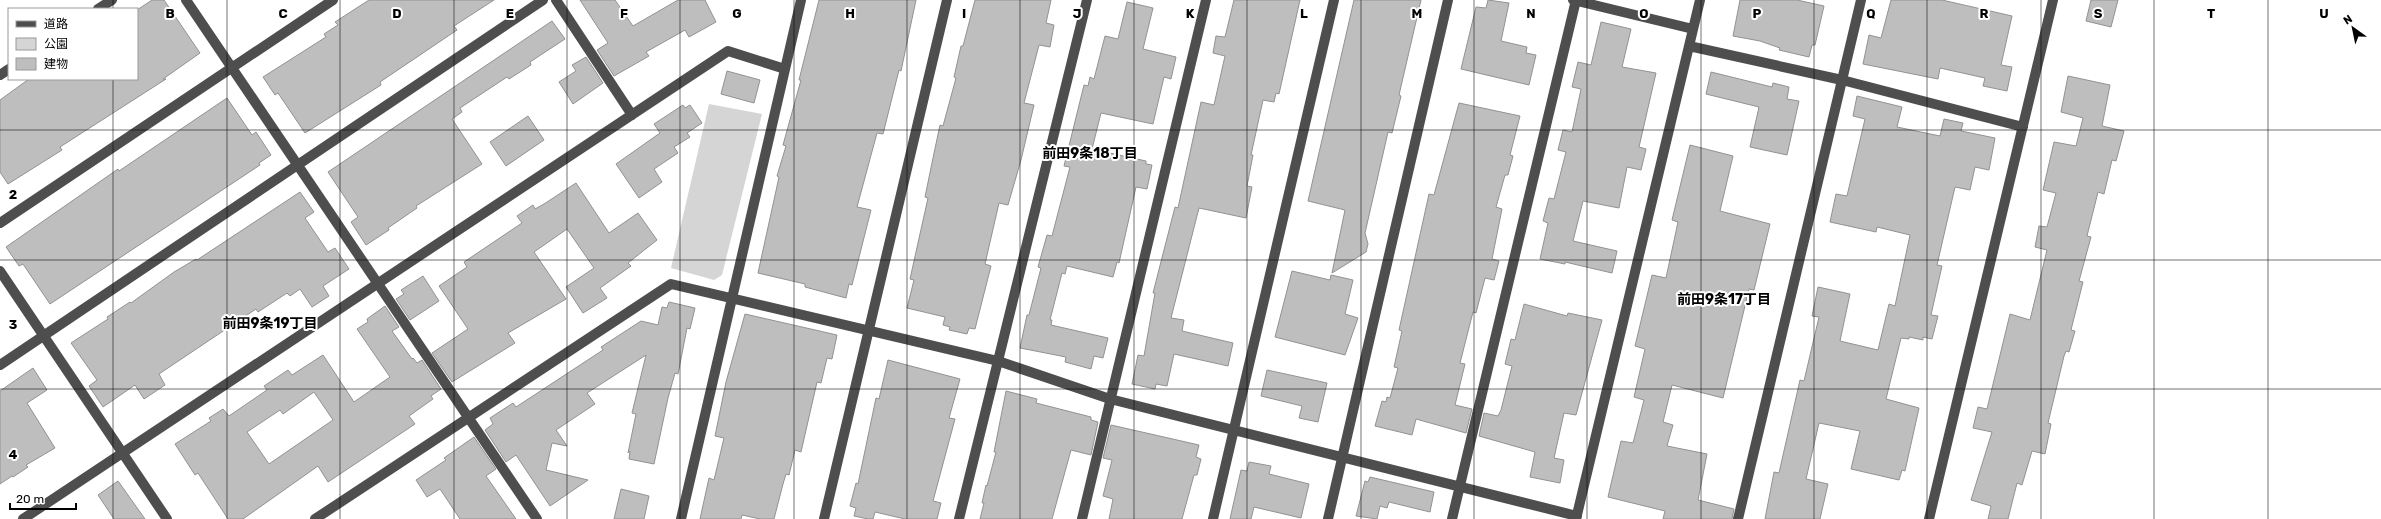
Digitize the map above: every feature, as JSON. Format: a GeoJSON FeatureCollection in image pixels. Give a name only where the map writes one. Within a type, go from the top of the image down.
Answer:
{"type":"FeatureCollection","features":[{"type":"Feature","properties":{"kind":"street"},"geometry":{"type":"LineString","coordinates":[[100,8],[112,0]]}},
{"type":"Feature","properties":{"kind":"street"},"geometry":{"type":"LineString","coordinates":[[186,0],[537,519]]}},
{"type":"Feature","properties":{"kind":"street"},"geometry":{"type":"LineString","coordinates":[[0,223],[333,0]]}},
{"type":"Feature","properties":{"kind":"street"},"geometry":{"type":"LineString","coordinates":[[0,365],[543,0]]}},
{"type":"Feature","properties":{"kind":"street"},"geometry":{"type":"LineString","coordinates":[[556,0],[632,115]]}},
{"type":"Feature","properties":{"kind":"street"},"geometry":{"type":"LineString","coordinates":[[681,519],[801,0]]}},
{"type":"Feature","properties":{"kind":"street"},"geometry":{"type":"LineString","coordinates":[[824,519],[947,0]]}},
{"type":"Feature","properties":{"kind":"street"},"geometry":{"type":"LineString","coordinates":[[959,519],[1087,0]]}},
{"type":"Feature","properties":{"kind":"street"},"geometry":{"type":"LineString","coordinates":[[1082,519],[1206,0]]}},
{"type":"Feature","properties":{"kind":"street"},"geometry":{"type":"LineString","coordinates":[[1213,519],[1334,0]]}},
{"type":"Feature","properties":{"kind":"street"},"geometry":{"type":"LineString","coordinates":[[1328,519],[1448,0]]}},
{"type":"Feature","properties":{"kind":"street"},"geometry":{"type":"LineString","coordinates":[[1452,519],[1575,0],[1693,29]]}},
{"type":"Feature","properties":{"kind":"street"},"geometry":{"type":"LineString","coordinates":[[315,519],[670,284],[998,361],[1110,399],[1343,456],[1576,517],[1700,0]]}},
{"type":"Feature","properties":{"kind":"street"},"geometry":{"type":"LineString","coordinates":[[1738,519],[1861,0]]}},
{"type":"Feature","properties":{"kind":"street"},"geometry":{"type":"LineString","coordinates":[[1929,519],[2053,0]]}},
{"type":"Feature","properties":{"kind":"street"},"geometry":{"type":"LineString","coordinates":[[1689,46],[1842,80],[2023,128]]}},
{"type":"Feature","properties":{"kind":"street"},"geometry":{"type":"LineString","coordinates":[[23,519],[728,51],[785,69]]}},
{"type":"Feature","properties":{"kind":"street"},"geometry":{"type":"LineString","coordinates":[[0,271],[167,519]]}},
{"type":"Feature","properties":{"kind":"green space"},"geometry":{"type":"Polygon","coordinates":[[[709,104],[762,114],[722,275],[714,280],[671,268],[709,104]]]}},
{"type":"Feature","properties":{"kind":"building"},"geometry":{"type":"Polygon","coordinates":[[[152,0],[164,0],[200,53],[163,79],[166,79],[60,147],[62,150],[8,184],[0,172],[0,100],[28,80],[138,80],[138,9],[152,0]]]}},
{"type":"Feature","properties":{"kind":"building"},"geometry":{"type":"Polygon","coordinates":[[[369,0],[494,0],[454,26],[457,30],[380,82],[381,85],[305,133],[278,93],[275,95],[263,77],[326,37],[324,34],[338,25],[335,22],[369,0]]]}},
{"type":"Feature","properties":{"kind":"building"},"geometry":{"type":"Polygon","coordinates":[[[580,0],[615,0],[633,26],[678,0],[705,0],[716,22],[689,37],[685,30],[646,52],[649,56],[614,76],[597,50],[608,43],[580,0]]]}},
{"type":"Feature","properties":{"kind":"building"},"geometry":{"type":"Polygon","coordinates":[[[819,0],[916,0],[901,71],[899,70],[883,134],[877,133],[857,207],[871,210],[852,285],[849,284],[846,298],[805,287],[805,284],[758,273],[779,177],[777,176],[786,146],[783,145],[801,80],[799,80],[819,0]]]}},
{"type":"Feature","properties":{"kind":"building"},"geometry":{"type":"Polygon","coordinates":[[[975,0],[1051,0],[1046,23],[1054,25],[1050,47],[1039,45],[1024,103],[1034,105],[1021,160],[1008,205],[999,203],[985,264],[991,266],[975,329],[969,328],[967,334],[949,330],[950,327],[943,325],[945,317],[907,308],[914,280],[910,279],[928,198],[925,197],[940,125],[943,126],[956,78],[954,77],[961,46],[963,46],[975,0]]]}},
{"type":"Feature","properties":{"kind":"building"},"geometry":{"type":"Polygon","coordinates":[[[1234,0],[1300,0],[1279,94],[1276,93],[1274,102],[1263,100],[1251,155],[1253,155],[1247,186],[1252,187],[1246,218],[1199,208],[1171,318],[1184,320],[1182,331],[1233,343],[1228,366],[1174,354],[1167,386],[1156,384],[1155,389],[1132,384],[1138,355],[1144,356],[1155,293],[1153,293],[1175,207],[1178,208],[1201,102],[1214,105],[1225,56],[1213,53],[1216,36],[1225,37],[1234,0]]]}},
{"type":"Feature","properties":{"kind":"building"},"geometry":{"type":"Polygon","coordinates":[[[1354,0],[1421,0],[1399,95],[1401,96],[1392,133],[1388,132],[1365,233],[1368,244],[1366,252],[1332,273],[1345,210],[1308,201],[1354,0]]]}},
{"type":"Feature","properties":{"kind":"building"},"geometry":{"type":"Polygon","coordinates":[[[1488,0],[1509,3],[1501,41],[1527,47],[1526,53],[1536,55],[1529,85],[1461,69],[1476,7],[1486,8],[1488,0]]]}},
{"type":"Feature","properties":{"kind":"building"},"geometry":{"type":"Polygon","coordinates":[[[1740,0],[1797,0],[1824,6],[1815,45],[1812,45],[1809,57],[1779,50],[1780,48],[1760,41],[1733,36],[1740,0]]]}},
{"type":"Feature","properties":{"kind":"building"},"geometry":{"type":"Polygon","coordinates":[[[1891,0],[1942,0],[2012,16],[2001,65],[2012,67],[2007,91],[1983,86],[1985,78],[1940,68],[1938,79],[1863,64],[1869,35],[1881,38],[1891,0]]]}},
{"type":"Feature","properties":{"kind":"building"},"geometry":{"type":"Polygon","coordinates":[[[2091,0],[2118,0],[2111,27],[2086,21],[2091,0]]]}},
{"type":"Feature","properties":{"kind":"building"},"geometry":{"type":"Polygon","coordinates":[[[1127,2],[1153,8],[1143,49],[1176,57],[1171,79],[1164,77],[1153,124],[1101,113],[1092,149],[1146,161],[1146,164],[1152,165],[1147,189],[1136,187],[1119,263],[1117,262],[1113,277],[1067,266],[1065,274],[1062,273],[1050,320],[1052,320],[1051,325],[1108,338],[1103,358],[1094,356],[1091,369],[1065,362],[1066,357],[1020,348],[1027,315],[1029,315],[1041,268],[1038,267],[1047,235],[1052,236],[1070,167],[1064,166],[1084,85],[1088,86],[1090,77],[1094,79],[1105,36],[1118,39],[1127,2]]]}},
{"type":"Feature","properties":{"kind":"building"},"geometry":{"type":"Polygon","coordinates":[[[552,21],[565,39],[530,62],[531,65],[509,79],[507,77],[460,108],[462,112],[452,119],[482,164],[416,206],[417,208],[388,228],[389,230],[366,245],[351,222],[358,217],[328,172],[552,21]]]}},
{"type":"Feature","properties":{"kind":"building"},"geometry":{"type":"Polygon","coordinates":[[[1601,22],[1631,29],[1622,67],[1656,73],[1639,147],[1646,149],[1641,170],[1627,167],[1619,208],[1583,201],[1573,241],[1617,251],[1612,273],[1565,262],[1565,264],[1540,259],[1548,223],[1543,221],[1549,198],[1554,199],[1566,152],[1558,150],[1563,130],[1572,132],[1581,89],[1572,87],[1578,62],[1591,65],[1601,22]]]}},
{"type":"Feature","properties":{"kind":"building"},"geometry":{"type":"Polygon","coordinates":[[[586,57],[603,83],[573,104],[559,82],[576,71],[572,65],[586,57]]]}},
{"type":"Feature","properties":{"kind":"building"},"geometry":{"type":"Polygon","coordinates":[[[727,71],[760,80],[754,103],[721,94],[727,71]]]}},
{"type":"Feature","properties":{"kind":"building"},"geometry":{"type":"Polygon","coordinates":[[[1711,72],[1772,87],[1773,83],[1789,87],[1787,99],[1799,101],[1787,155],[1750,147],[1759,107],[1706,94],[1711,72]]]}},
{"type":"Feature","properties":{"kind":"building"},"geometry":{"type":"Polygon","coordinates":[[[2068,76],[2110,85],[2102,126],[2124,131],[2116,161],[2112,160],[2104,194],[2098,192],[2087,236],[2091,237],[2079,281],[2083,282],[2071,330],[2075,331],[2069,352],[2066,351],[2064,356],[2048,423],[2051,424],[2045,454],[2032,451],[2022,485],[2017,483],[2008,519],[1988,519],[1991,506],[1971,500],[1992,432],[1973,428],[1978,407],[1987,409],[2010,314],[2030,320],[2047,250],[2035,247],[2039,226],[2047,227],[2056,193],[2043,190],[2054,142],[2076,146],[2083,118],[2061,112],[2068,76]]]}},
{"type":"Feature","properties":{"kind":"building"},"geometry":{"type":"Polygon","coordinates":[[[1857,96],[1902,107],[1897,127],[1940,136],[1944,119],[1963,123],[1961,131],[1995,138],[1989,170],[1975,167],[1970,190],[1955,187],[1937,265],[1942,266],[1931,315],[1938,316],[1932,339],[1923,337],[1923,340],[1909,337],[1909,339],[1901,338],[1886,399],[1919,408],[1905,471],[1902,470],[1899,480],[1851,469],[1860,431],[1819,423],[1806,479],[1828,484],[1820,519],[1765,519],[1774,472],[1779,473],[1800,380],[1804,381],[1819,317],[1812,316],[1818,287],[1850,294],[1840,341],[1878,350],[1889,304],[1895,306],[1910,235],[1877,227],[1876,232],[1830,222],[1836,194],[1847,196],[1865,119],[1853,116],[1857,96]]]}},
{"type":"Feature","properties":{"kind":"building"},"geometry":{"type":"Polygon","coordinates":[[[227,98],[252,135],[256,132],[271,155],[259,163],[260,165],[50,304],[23,264],[19,266],[6,247],[118,169],[119,171],[227,98]]]}},
{"type":"Feature","properties":{"kind":"building"},"geometry":{"type":"Polygon","coordinates":[[[1459,103],[1520,116],[1510,155],[1513,156],[1508,175],[1505,175],[1496,207],[1502,209],[1492,259],[1499,261],[1494,280],[1485,278],[1476,313],[1473,312],[1460,363],[1465,364],[1455,405],[1472,409],[1466,433],[1416,419],[1412,435],[1375,426],[1382,401],[1386,402],[1387,397],[1390,398],[1398,368],[1394,367],[1402,331],[1399,330],[1429,194],[1434,195],[1459,103]]]}},
{"type":"Feature","properties":{"kind":"building"},"geometry":{"type":"Polygon","coordinates":[[[683,105],[685,108],[690,105],[702,123],[687,133],[690,137],[674,147],[678,153],[654,169],[662,182],[639,198],[616,164],[660,133],[654,124],[683,105]]]}},
{"type":"Feature","properties":{"kind":"building"},"geometry":{"type":"Polygon","coordinates":[[[528,116],[544,140],[506,166],[490,142],[528,116]]]}},
{"type":"Feature","properties":{"kind":"building"},"geometry":{"type":"Polygon","coordinates":[[[1690,145],[1733,156],[1720,211],[1770,224],[1754,290],[1749,289],[1723,398],[1672,385],[1663,422],[1673,425],[1667,446],[1707,454],[1698,500],[1734,509],[1732,519],[1663,519],[1665,511],[1608,497],[1621,441],[1633,443],[1644,400],[1634,397],[1645,349],[1635,346],[1652,275],[1666,278],[1678,222],[1672,220],[1690,145]]]}},
{"type":"Feature","properties":{"kind":"building"},"geometry":{"type":"Polygon","coordinates":[[[576,183],[609,233],[638,213],[657,240],[628,263],[631,266],[600,288],[607,298],[583,313],[566,287],[594,268],[567,229],[534,252],[566,299],[508,333],[515,343],[452,382],[432,353],[468,329],[439,286],[467,267],[464,262],[522,223],[517,216],[533,205],[535,209],[544,204],[576,183]]]}},
{"type":"Feature","properties":{"kind":"building"},"geometry":{"type":"Polygon","coordinates":[[[300,192],[314,212],[305,218],[328,252],[335,248],[349,269],[323,286],[329,296],[312,307],[300,289],[290,296],[287,293],[258,312],[256,309],[159,374],[165,385],[144,399],[135,385],[103,407],[89,386],[97,380],[71,343],[108,319],[107,317],[130,302],[131,303],[174,272],[196,259],[197,260],[300,192]]]}},
{"type":"Feature","properties":{"kind":"building"},"geometry":{"type":"Polygon","coordinates":[[[1292,271],[1330,280],[1331,275],[1353,280],[1345,314],[1358,318],[1345,355],[1275,337],[1292,271]]]}},
{"type":"Feature","properties":{"kind":"building"},"geometry":{"type":"Polygon","coordinates":[[[423,276],[439,301],[410,320],[396,299],[404,294],[401,290],[423,276]]]}},
{"type":"Feature","properties":{"kind":"building"},"geometry":{"type":"Polygon","coordinates":[[[669,302],[695,308],[690,329],[687,328],[678,374],[675,373],[668,398],[654,464],[629,459],[630,451],[628,453],[636,414],[632,413],[646,355],[587,393],[595,404],[556,430],[567,446],[552,443],[546,470],[588,480],[550,506],[516,455],[506,462],[485,430],[493,424],[490,418],[513,403],[516,407],[603,350],[601,347],[641,321],[658,325],[662,307],[667,308],[669,302]]]}},
{"type":"Feature","properties":{"kind":"building"},"geometry":{"type":"Polygon","coordinates":[[[1524,304],[1567,316],[1568,313],[1602,320],[1576,415],[1564,413],[1554,458],[1564,460],[1560,483],[1530,477],[1535,452],[1479,436],[1484,413],[1498,416],[1501,410],[1512,366],[1505,364],[1511,339],[1515,340],[1524,304]]]}},
{"type":"Feature","properties":{"kind":"building"},"geometry":{"type":"Polygon","coordinates":[[[385,306],[399,327],[392,331],[412,359],[413,358],[417,363],[422,360],[441,389],[431,396],[433,399],[409,416],[415,424],[328,482],[318,466],[243,519],[228,519],[198,473],[195,475],[175,444],[211,421],[209,418],[223,409],[229,416],[267,390],[264,386],[288,370],[292,375],[323,355],[354,402],[390,377],[357,329],[368,322],[367,319],[385,306]],[[314,392],[283,414],[280,410],[247,432],[269,464],[333,420],[314,392]]]}},
{"type":"Feature","properties":{"kind":"building"},"geometry":{"type":"Polygon","coordinates":[[[745,314],[837,335],[832,359],[827,358],[821,383],[817,382],[801,452],[795,450],[789,475],[786,474],[774,519],[760,519],[742,515],[741,519],[700,519],[709,478],[714,480],[724,438],[715,436],[726,382],[745,314]]]}},
{"type":"Feature","properties":{"kind":"building"},"geometry":{"type":"Polygon","coordinates":[[[888,360],[960,379],[949,418],[955,419],[933,501],[941,503],[937,519],[905,519],[875,512],[873,519],[868,519],[854,516],[856,508],[850,506],[856,483],[858,484],[876,398],[879,399],[888,360]]]}},
{"type":"Feature","properties":{"kind":"building"},"geometry":{"type":"Polygon","coordinates":[[[33,368],[47,390],[27,403],[55,448],[26,465],[28,467],[0,484],[0,391],[33,368]]]}},
{"type":"Feature","properties":{"kind":"building"},"geometry":{"type":"Polygon","coordinates":[[[1267,370],[1327,383],[1318,422],[1299,418],[1302,406],[1261,396],[1267,370]]]}},
{"type":"Feature","properties":{"kind":"building"},"geometry":{"type":"Polygon","coordinates":[[[1006,391],[1037,399],[1036,403],[1091,417],[1091,420],[1098,422],[1091,455],[1071,450],[1052,519],[980,519],[986,485],[987,486],[996,452],[994,452],[1006,391]]]}},
{"type":"Feature","properties":{"kind":"building"},"geometry":{"type":"Polygon","coordinates":[[[1111,425],[1199,445],[1196,457],[1201,459],[1197,475],[1194,475],[1182,519],[1109,519],[1113,499],[1103,496],[1112,460],[1103,458],[1111,425]]]}},
{"type":"Feature","properties":{"kind":"building"},"geometry":{"type":"Polygon","coordinates":[[[474,437],[496,469],[486,476],[516,519],[460,519],[440,489],[427,497],[416,480],[446,460],[444,458],[474,437]]]}},
{"type":"Feature","properties":{"kind":"building"},"geometry":{"type":"Polygon","coordinates":[[[1249,462],[1271,466],[1269,474],[1309,484],[1301,518],[1254,507],[1251,519],[1230,519],[1241,470],[1247,471],[1249,462]]]}},
{"type":"Feature","properties":{"kind":"building"},"geometry":{"type":"Polygon","coordinates":[[[1370,477],[1434,492],[1430,512],[1389,502],[1387,508],[1380,506],[1377,519],[1356,516],[1365,481],[1368,482],[1370,477]]]}},
{"type":"Feature","properties":{"kind":"building"},"geometry":{"type":"Polygon","coordinates":[[[118,481],[145,519],[114,519],[98,495],[118,481]]]}},
{"type":"Feature","properties":{"kind":"building"},"geometry":{"type":"Polygon","coordinates":[[[621,489],[649,496],[644,519],[614,519],[621,489]]]}},
{"type":"Feature","properties":{"kind":"district","name":"前田9条18丁目"},"geometry":{"type":"Point","coordinates":[1090,153]}},
{"type":"Feature","properties":{"kind":"district","name":"前田9条17丁目"},"geometry":{"type":"Point","coordinates":[1724,299]}},
{"type":"Feature","properties":{"kind":"district","name":"前田9条19丁目"},"geometry":{"type":"Point","coordinates":[270,323]}}]}
